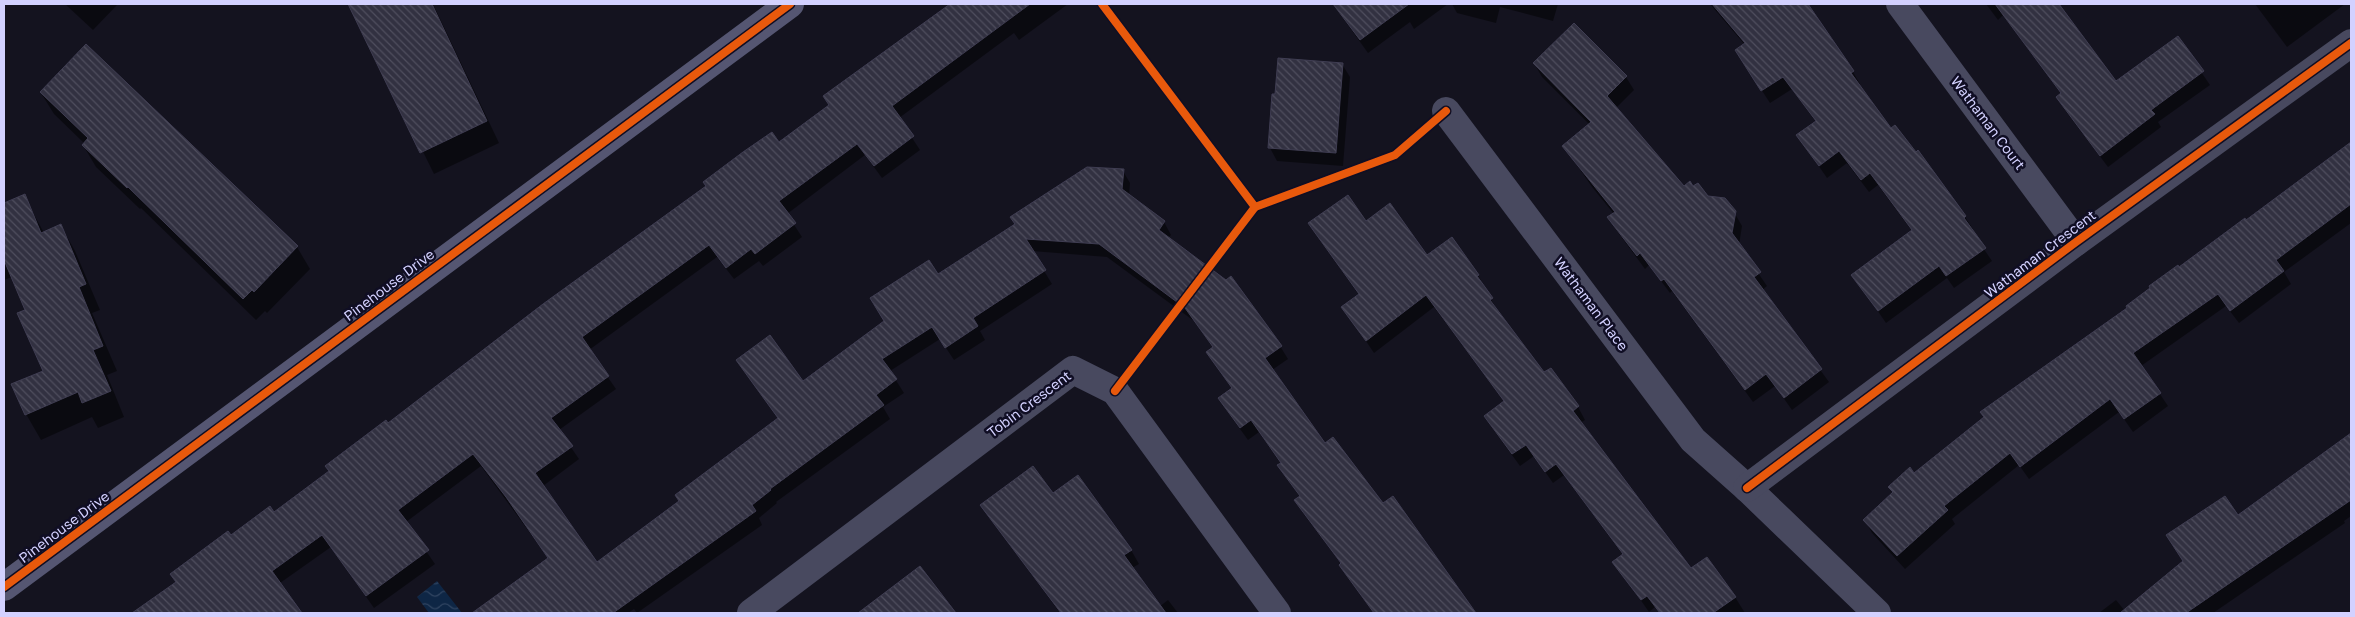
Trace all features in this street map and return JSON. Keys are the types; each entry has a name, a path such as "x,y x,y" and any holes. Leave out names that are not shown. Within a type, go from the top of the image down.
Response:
{"street":[{"name":"Pinehouse Drive","path":"4,587 790,4"},
{"name":"Wathaman Court","path":"1900,4 2076,242"},
{"name":"Wathaman Crescent","path":"1747,488 2076,242 2351,43"},
{"name":"Wathaman Place","path":"1446,111 1693,440 1747,488"},
{"name":"Tobin Crescent","path":"751,613 1073,370 1115,391 1277,613"},
{"path":"1747,488 1877,613"}],"water":[{"path":"437,581 462,613 429,613 417,597"}],"building":[{"path":"348,4 432,4 487,121 420,153"},
{"path":"950,4 1030,4 892,106 914,136 874,166 857,144 779,201 796,223 755,254 751,249 726,268 709,245 582,337 609,376 551,418 573,446 535,473 597,562 679,501 675,495 778,418 736,360 770,335 803,381 884,321 870,298 929,260 938,274 1015,224 1010,217 1087,167 1124,169 1122,189 1165,221 1159,230 1226,280 1231,276 1282,346 1265,358 1325,443 1333,437 1383,503 1393,496 1476,613 1374,613 1339,565 1341,563 1294,500 1300,496 1277,465 1281,463 1251,420 1240,428 1218,398 1232,388 1206,352 1213,347 1185,308 1099,244 1026,239 1046,270 973,318 978,326 945,348 932,327 882,359 897,379 876,395 884,405 770,489 752,505 756,511 613,613 472,613 548,558 506,497 473,454 398,510 429,550 366,596 322,535 272,571 302,613 132,613 176,582 170,574 228,531 231,535 270,506 274,512 329,471 325,466 386,420 388,423 543,304 706,186 703,182 743,152 772,132 779,142 829,105 823,96"},
{"path":"1333,4 1409,4 1360,40"},
{"path":"1712,4 1808,4 1854,71 1851,73 1891,128 1895,125 1916,152 1918,150 1966,216 1964,218 1986,248 1946,276 1939,266 1878,311 1851,275 1912,230 1870,173 1861,180 1839,151 1819,166 1796,135 1816,121 1783,77 1761,91 1735,50 1745,43"},
{"path":"1995,4 2059,4 2116,81 2178,36 2204,71 2151,110 2155,114 2100,156 2056,97 2061,93"},
{"path":"1574,23 1627,76 1607,96 1684,186 1690,181 1693,186 1698,183 1708,196 1725,198 1736,211 1732,233 1761,272 1754,277 1822,369 1784,398 1766,374 1745,390 1664,279 1661,281 1640,253 1637,256 1607,217 1615,212 1562,146 1591,122 1533,63"},
{"path":"86,44 298,246 254,292 252,290 243,299 82,145 88,138 40,92"},
{"path":"1278,58 1343,63 1336,153 1268,148 1272,94 1275,94"},
{"path":"2351,142 2351,204 2276,260 2284,271 2230,311 2218,294 2133,353 2161,393 2124,419 2110,399 2020,467 2010,453 1944,506 1948,510 1897,556 1863,520 1893,492 1888,487 1910,467 1914,473 1984,417 1980,412 2127,308 2126,306 2150,288 2149,286 2178,265 2179,267 2245,218 2246,220"},
{"path":"25,194 41,233 61,224 86,284 79,287 103,346 93,350 111,391 82,403 78,392 25,415 11,384 43,371 17,313 25,310 4,260 4,203"},
{"path":"1348,195 1366,221 1390,203 1427,255 1452,237 1493,298 1490,300 1544,372 1551,368 1579,406 1573,411 1691,568 1707,557 1736,597 1713,613 1660,613 1647,596 1641,600 1612,562 1623,554 1556,464 1545,472 1526,445 1512,454 1484,416 1504,401 1426,295 1366,341 1341,307 1359,294 1308,223"},
{"path":"2351,433 2351,500 2186,613 2120,613 2183,561 2166,535 2225,496 2238,515"},
{"path":"1033,466 1053,493 1078,475 1132,550 1124,555 1166,613 1061,613 980,505"},
{"path":"920,566 956,613 858,613"}],"cycle path":[{"path":"4,587 790,4"},
{"path":"1102,4 1255,207 1115,391"},
{"path":"1747,488 2076,242 2351,43"},
{"path":"1255,207 1395,155 1446,111"}]}
